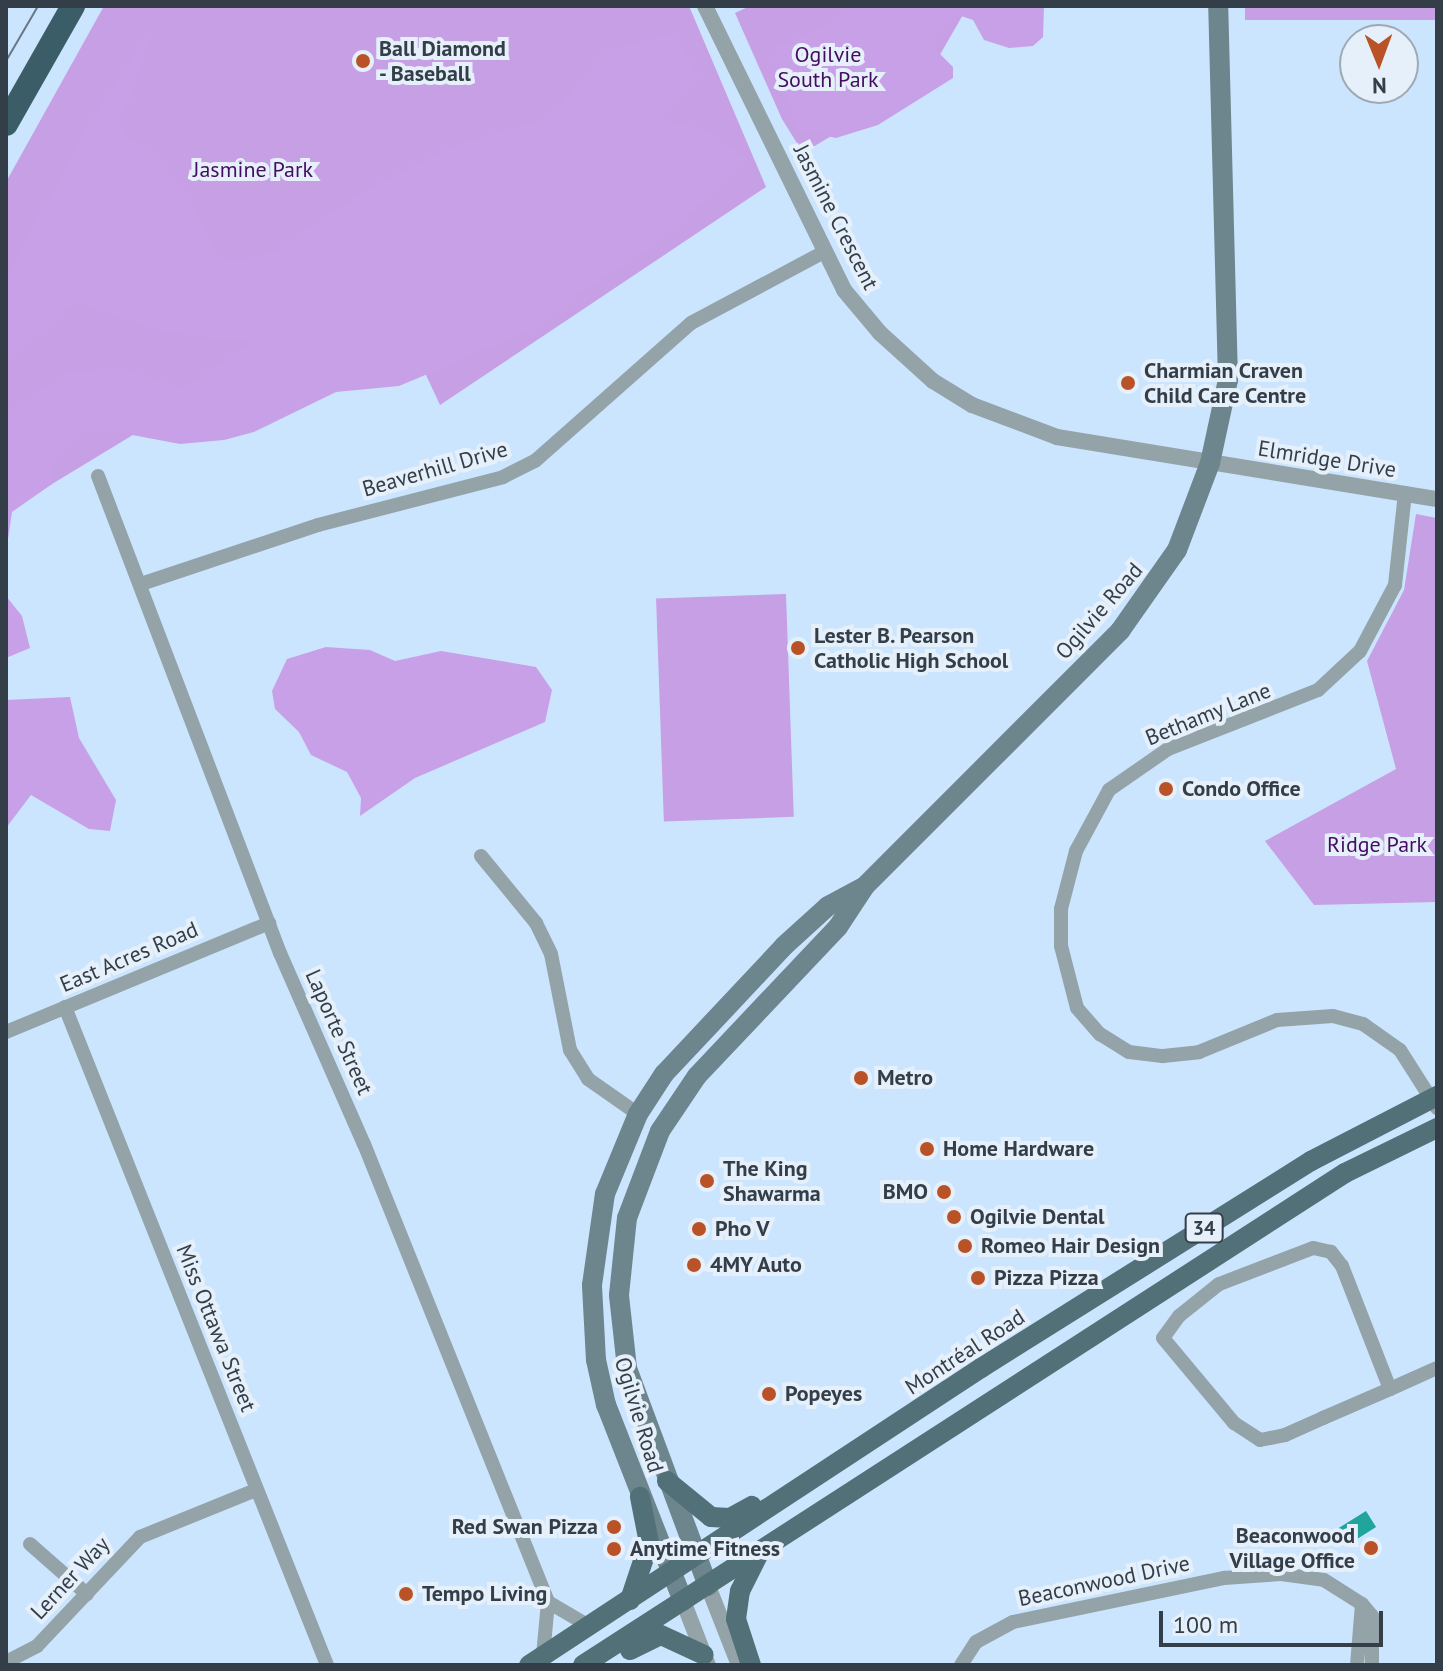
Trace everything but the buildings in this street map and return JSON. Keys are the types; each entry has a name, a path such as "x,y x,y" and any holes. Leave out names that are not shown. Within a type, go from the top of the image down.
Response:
{"highway":[{"path":"6,124 73,6"}],"main road":[{"name":"Ogilvie Road","path":"708,1586 630,1376 621,1326 620,1256 642,1172 660,1131 697,1076 838,927 865,886 1134,615 1177,550 1210,463 1225,403 1228,355 1217,112 1218,6"},
{"name":"Ogilvie Road","path":"683,1601 640,1497 600,1383 592,1285 605,1194 638,1114 664,1074 712,1019 828,906 865,886"},
{"name":"Montréal Road","path":"536,1660 842,1464 981,1368 1311,1161 1435,1101"},
{"name":"34","path":"583,1665 759,1553 995,1395 1345,1173 1437,1128"},
{"path":"981,1368 995,1395"},
{"path":"667,1481 697,1511 720,1519 842,1464"},
{"path":"630,1600 649,1543 640,1497"},
{"path":"751,1665 736,1619 740,1591 759,1553"},
{"path":"606,1665 661,1635 706,1660"}],"street":[{"name":"Jasmine Crescent","path":"705,6 844,290 880,333 933,381 972,405 1057,437 1210,463"},
{"name":"Beaverhill Drive","path":"141,584 318,525 503,477 535,461 691,323 824,252"},
{"name":"Elmridge Drive","path":"1210,463 1437,499"},
{"name":"Laporte Street","path":"98,476 269,923 364,1144 548,1602 536,1660"},
{"name":"Bethamy Lane","path":"1405,493 1395,585 1360,651 1318,690 1168,749 1109,790 1076,851 1061,909 1061,946 1077,1008 1100,1034 1129,1052 1163,1056 1199,1052 1277,1020 1333,1016 1363,1024 1400,1050 1435,1101"},
{"path":"481,856 536,923 551,954 570,1050 588,1079 638,1114"},
{"name":"East Acres Road","path":"6,1032 269,923"},
{"name":"Miss Ottawa Street","path":"65,1007 327,1665"},
{"path":"1390,1389 1342,1266 1331,1252 1313,1248 1219,1284 1179,1316 1163,1338 1234,1423 1260,1440 1285,1435 1390,1389 1437,1368"},
{"name":"Lerner Way","path":"6,1662 37,1646 140,1537 256,1490"},
{"path":"30,1544 87,1594"},
{"name":"Beaconwood Drive","path":"961,1665 976,1642 1013,1622 1224,1578 1281,1574 1324,1580 1362,1604"},
{"name":"Ogilvie Road","path":"708,1586 739,1665"},
{"name":"Ogilvie Road","path":"683,1601 706,1660"},
{"path":"548,1602 589,1626"},
{"path":"1357,1665 1362,1604"},
{"path":"1362,1604 1372,1616 1372,1665"}],"green space":[{"name":"Jasmine Park","path":"104,6 689,6 766,187 440,405 383,283 6,512 6,182"},
{"name":"Ogilvie South Park","path":"750,6 968,6 926,79 803,153 782,119 735,13"},
{"name":"Ogilvie South Park","path":"849,6 1044,6 1043,37 1033,46 1009,48 984,40 973,20 955,14 928,42 953,67 953,78 878,125 836,138 799,130 773,62 776,47 827,24"},
{"path":"1245,6 1437,6 1437,20 1245,20"},
{"path":"152,29 130,101 117,120 126,136 145,146 179,182 216,253 236,261 276,250 371,187 459,143 549,118 607,50 676,33 700,80 662,119 702,129 749,160 653,247 577,295 540,327 399,386 336,392 254,432 224,440 180,444 111,431 80,434 50,468 52,484 12,512 6,553 6,423 15,409 68,372 122,368 182,388 256,340 227,341 156,329 74,302 6,365 6,276 99,107"},
{"name":"Ridge Park","path":"1416,514 1437,518 1437,902 1314,905 1265,841 1396,769 1367,661 1404,590"},
{"path":"786,594 794,817 664,821 656,599"},
{"path":"6,596 22,616 30,648 6,658"},
{"path":"326,647 370,650 395,661 441,651 536,667 552,690 545,722 415,778 360,816 361,798 347,772 311,755 299,732 275,709 272,691 287,659"},
{"path":"70,697 79,738 116,800 110,831 89,829 31,795 6,828 6,700"}],"shaded area":[{"path":"1366,1511 1376,1527 1347,1545 1337,1529"}],"tram line":[{"path":"6,61 38,6"}],"place":[{"name":"Ball Diamond - Baseball","path":"363,61"},
{"name":"Charmian Craven Child Care Centre","path":"1128,383"},
{"name":"Lester B. Pearson Catholic High School","path":"798,648"},
{"name":"Condo Office","path":"1166,789"},
{"name":"Metro","path":"861,1078"},
{"name":"Home Hardware","path":"927,1149"},
{"name":"The King Shawarma","path":"707,1181"},
{"name":"BMO","path":"944,1192"},
{"name":"Ogilvie Dental","path":"954,1217"},
{"name":"Pho V","path":"699,1229"},
{"name":"Romeo Hair Design","path":"965,1246"},
{"name":"4MY Auto","path":"694,1265"},
{"name":"Pizza Pizza","path":"978,1278"},
{"name":"Popeyes","path":"769,1394"},
{"name":"Red Swan Pizza","path":"614,1527"},
{"name":"Beaconwood Village Office","path":"1371,1548"},
{"name":"Anytime Fitness","path":"614,1549"},
{"name":"Tempo Living","path":"406,1594"}]}
